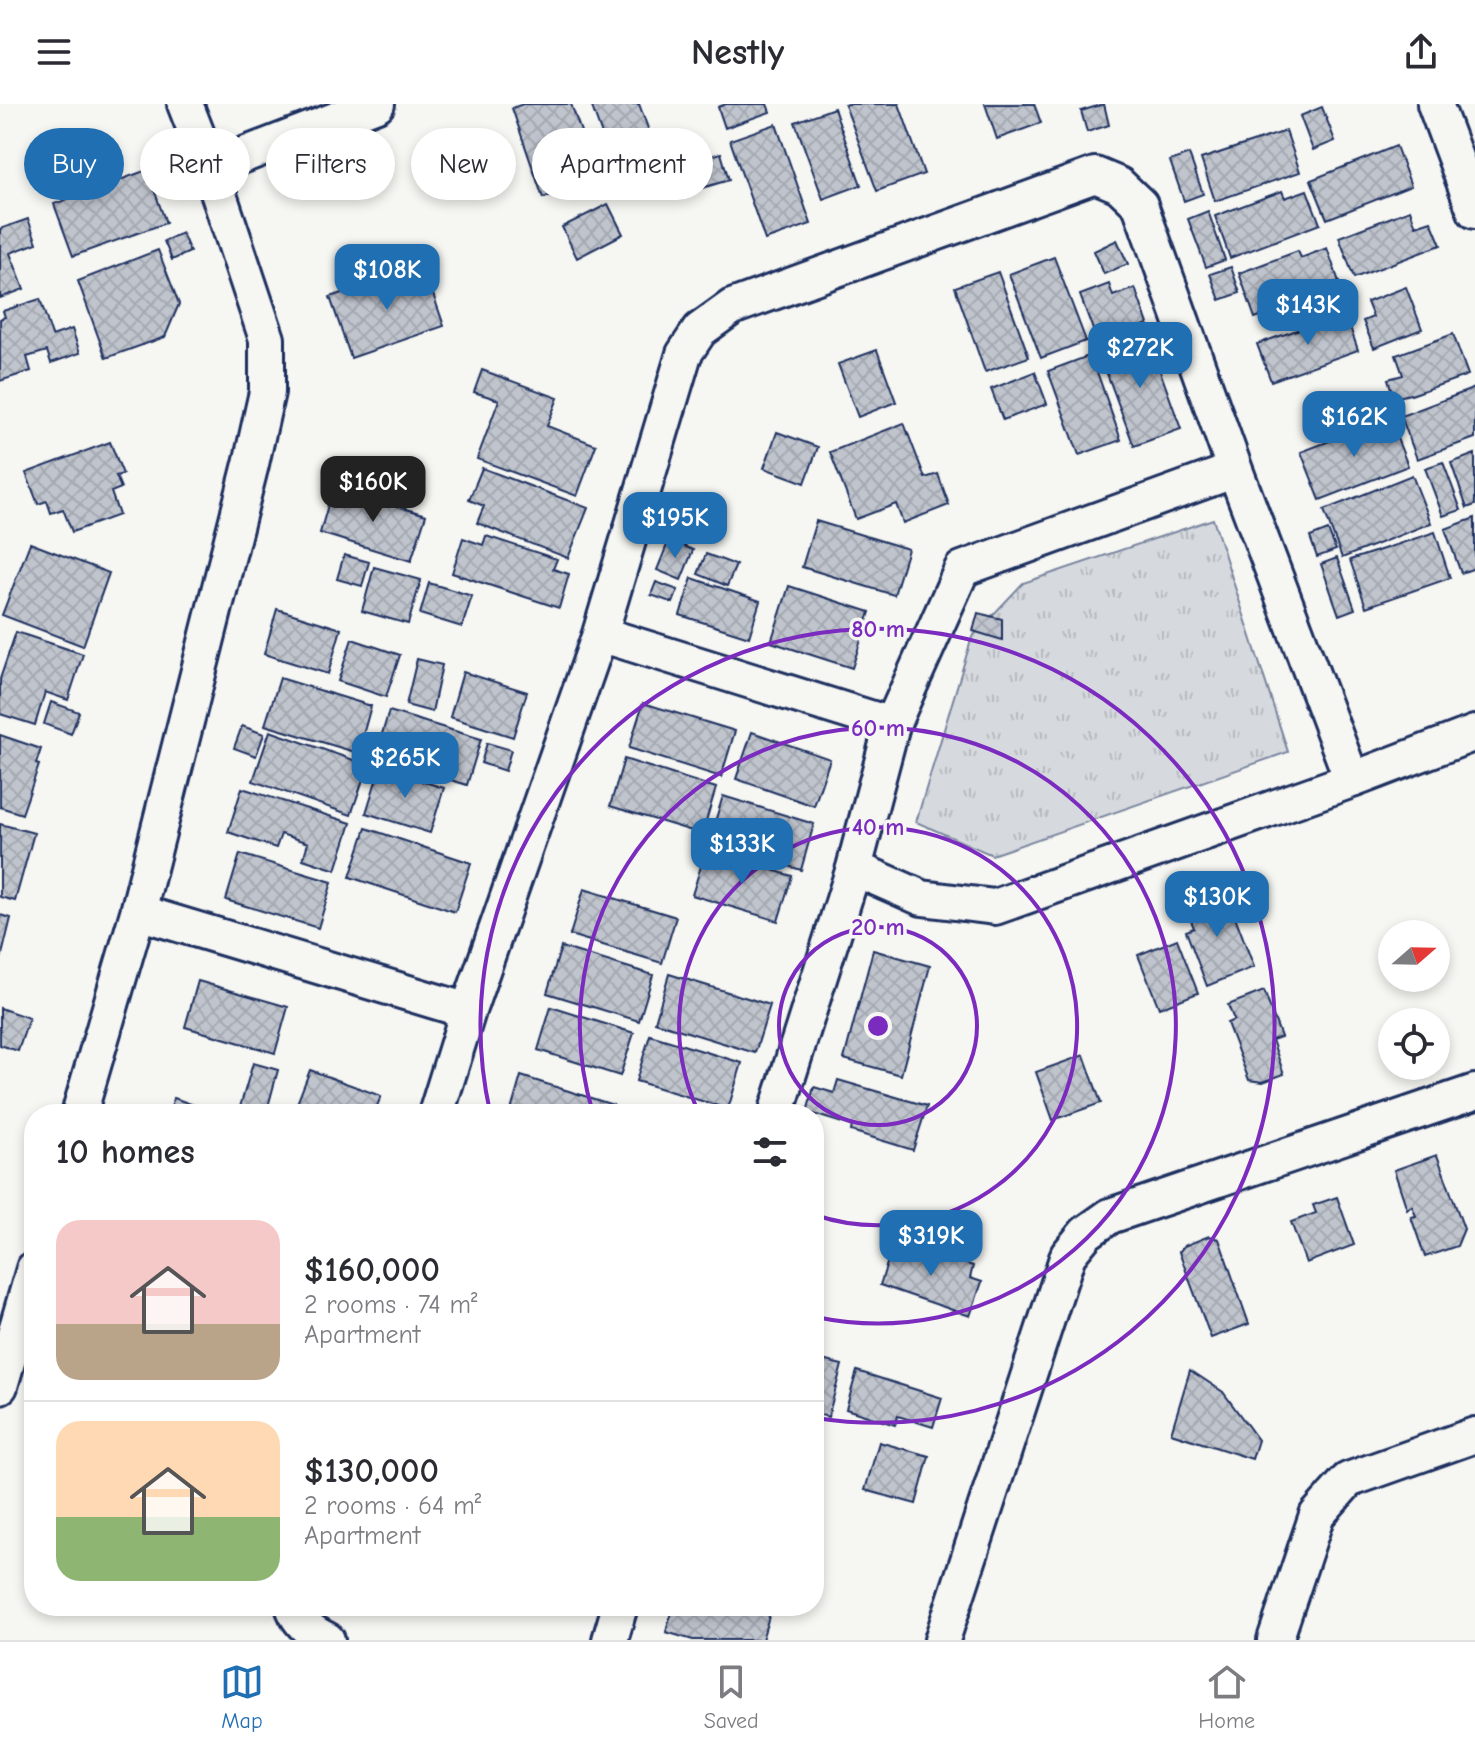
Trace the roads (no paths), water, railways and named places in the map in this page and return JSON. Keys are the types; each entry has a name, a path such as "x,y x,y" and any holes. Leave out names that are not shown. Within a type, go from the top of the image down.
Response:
{"street":[{"path":"185,104 194,128"},
{"path":"250,153 377,104"},
{"path":"1435,104 1475,211"},
{"path":"439,1104 468,1011 600,634 684,354 700,330 732,307 1095,175 1119,185 1140,205 1235,470 1352,780"},
{"path":"82,1104 138,912 267,392 267,339 221,200"},
{"path":"779,1104 854,868 892,725 962,569 1235,470"},
{"path":"600,634 892,725"},
{"path":"854,868 922,898 995,907 1475,733"},
{"path":"138,912 468,1011"},
{"path":"942,1640 1068,1255 1086,1233 1110,1216 1475,1092"},
{"path":"0,1386 24,1303"},
{"path":"1275,1640 1317,1515 1348,1480 1475,1435"},
{"path":"298,1616 312,1634 327,1640"},
{"path":"610,1640 617,1616"}]}
